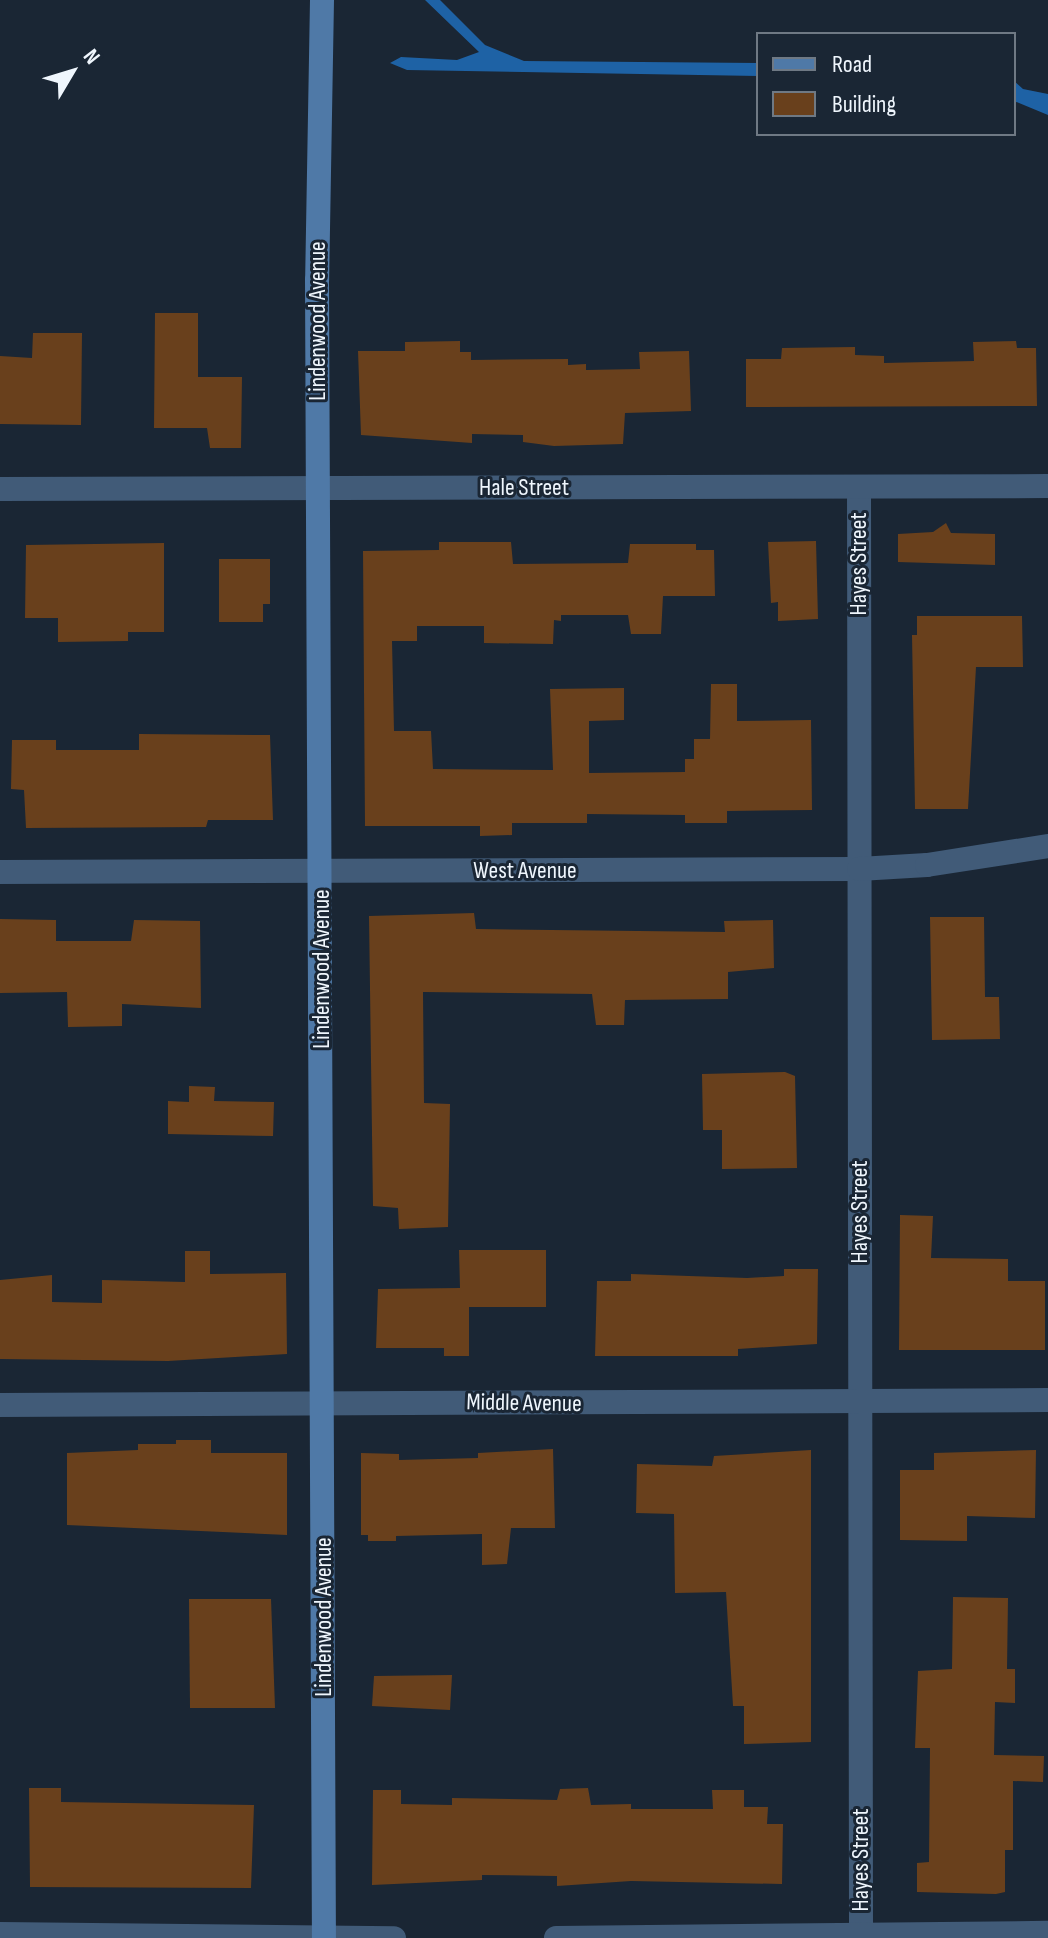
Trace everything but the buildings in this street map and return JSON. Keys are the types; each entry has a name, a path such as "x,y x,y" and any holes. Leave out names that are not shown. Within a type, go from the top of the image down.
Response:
{"street":[{"name":"Lindenwood Avenue","path":"322,0 319,489 324,1937"},
{"name":"Hale Street","path":"0,489 1048,486"},
{"name":"Hayes Street","path":"859,487 861,1936"},
{"name":"West Avenue","path":"0,872 859,869 927,865 1048,846"},
{"name":"Middle Avenue","path":"0,1405 324,1401 860,1403 1048,1400"},
{"path":"556,1938 1048,1933"},
{"path":"0,1934 394,1938"}],"water":[{"path":"425,0 440,0 485,45 524,61 756,63 756,76 407,70 390,63 401,57 457,60 479,52"},
{"path":"1016,83 1023,89 1048,94 1048,115 1016,102"}]}
